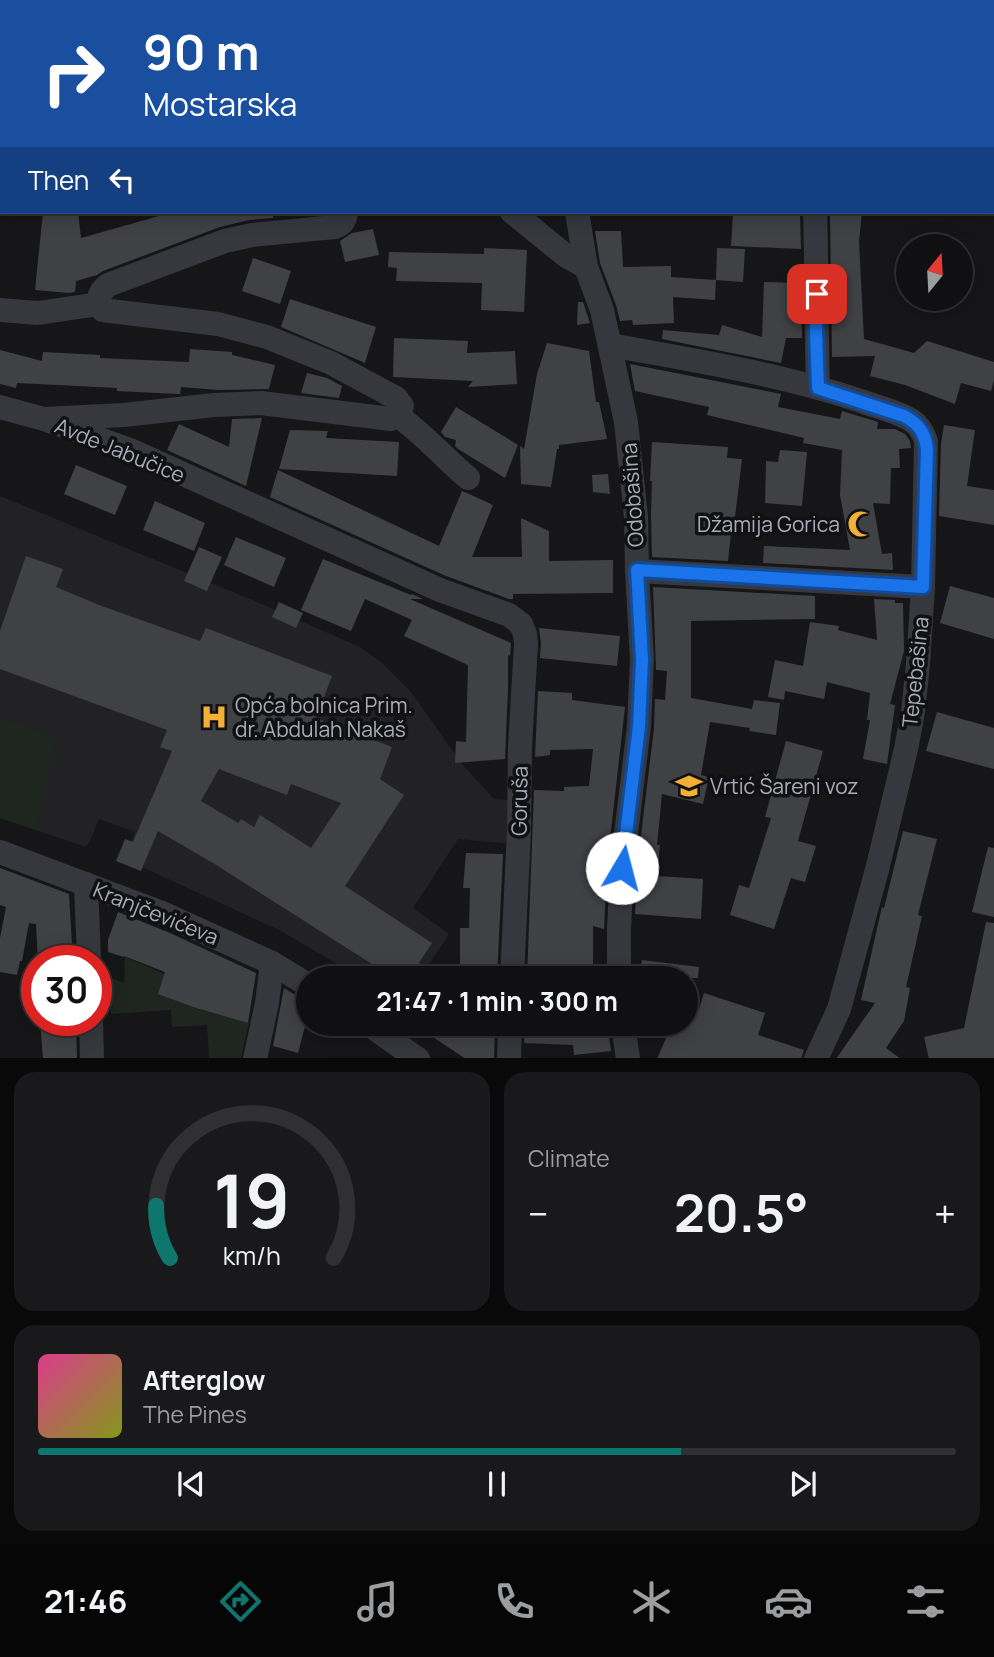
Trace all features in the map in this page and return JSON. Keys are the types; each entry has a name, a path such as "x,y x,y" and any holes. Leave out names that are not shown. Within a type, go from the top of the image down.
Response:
{"street":[{"path":"346,214 341,225 335,227 252,235 189,254 156,269 108,285 98,296 99,304 103,310 110,312 218,324 267,337 331,363 396,398 402,406 398,416 414,427 468,478"},
{"path":"514,214 565,255 586,267"},
{"name":"Odobašina","path":"577,214 586,267 602,310 626,422 636,517 642,660 639,726 622,868 619,966"},
{"path":"816,214 818,388"},
{"path":"0,310 38,313 99,304"},
{"name":"Tepebašina","path":"610,345 818,388 904,416 923,432 927,449 923,587 915,700 878,866 839,1009 816,1058"},
{"name":"Avde Jabučice","path":"44,419 261,403 391,419 398,416"},
{"path":"0,407 44,419"},
{"name":"Avde Jabučice","path":"44,419 131,450 440,590 509,615 521,624"},
{"path":"637,570 923,587"},
{"name":"Goruša","path":"513,966 526,643 521,624"},
{"name":"Kranjčevićeva","path":"0,852 162,913 272,963 296,978"},
{"path":"86,884 88,945"},
{"path":"255,1058 272,963"},
{"path":"91,1036 92,1058"},
{"path":"385,1036 417,1058"},
{"path":"509,1058 510,1036"},
{"path":"625,1036 628,1058"}],"shaded area":[{"name":"Opća bolnica Prim. dr. Abdulah Nakaš","path":"0,496 360,647 382,663 411,692 462,764 494,799 514,801 512,844 458,839 413,908 449,934 428,966 340,966 279,930 127,860 126,854 135,832 99,819 89,843 83,846 0,818"},
{"path":"0,718 57,738 36,830 0,818"},
{"path":"125,957 178,980 196,999 194,1008 249,1023 241,1058 209,1058 207,1025 172,1027 171,1010 112,1014 112,978 124,983"}],"building":[{"path":"43,214 78,214 81,238 166,214 273,214 273,218 220,227 76,281 75,292 35,290"},
{"path":"733,214 800,214 801,249 731,246"},
{"path":"830,214 862,214 859,242 864,339 914,353 927,341 994,362 994,380 991,391 961,383 955,404 905,385 870,376 875,356 832,357"},
{"path":"373,229 379,255 345,262 340,241 352,233"},
{"path":"595,231 621,231 623,267 671,266 671,277 716,280 715,300 673,297 674,323 633,325 632,320 620,321 600,263"},
{"path":"484,248 527,250 524,312 481,310 482,283 396,281 397,268 388,267 389,252 484,254"},
{"path":"717,248 745,249 743,282 716,280"},
{"path":"253,258 291,271 280,304 242,291"},
{"path":"764,282 801,283 802,338 786,338 781,363 662,339 663,330 719,335 722,325 762,337"},
{"path":"290,299 376,327 365,363 281,327"},
{"path":"578,302 583,302 590,323 577,325"},
{"path":"394,338 468,341 467,353 515,351 517,384 468,387 473,381 393,377"},
{"path":"547,343 589,351 596,402 599,402 607,439 559,445 551,487 521,484 520,446 524,449 537,374"},
{"path":"190,349 232,352 232,355 275,365 269,389 219,390 181,387 178,394 17,383 16,388 0,384 0,350 42,361 43,352 189,362"},
{"path":"630,364 781,394 778,407 840,419 842,411 878,422 877,429 895,429 905,434 911,448 899,449 900,468 891,468 890,504 873,503 882,554 892,553 893,570 763,563 764,546 850,550 840,495 842,450 803,443 804,438 707,415 709,407 635,391"},
{"path":"307,373 327,378 342,386 339,398 301,393"},
{"path":"456,407 518,445 505,478 458,449 455,446 456,440 445,437 441,432"},
{"path":"262,418 246,486 167,450 179,424 229,447 232,419"},
{"path":"944,425 975,430 967,486 994,490 994,525 939,516"},
{"path":"290,430 328,431 326,438 399,442 397,476 279,469"},
{"path":"652,442 728,447 727,458 742,459 728,561 652,557"},
{"path":"780,450 807,452 802,506 765,503 766,461 778,462"},
{"path":"76,465 127,486 115,515 64,494"},
{"path":"278,470 439,546 462,491 493,505 472,557 522,557 521,518 549,531 549,561 613,560 613,593 513,594 513,599 509,599 446,576 270,497"},
{"path":"608,474 610,494 593,492 592,475"},
{"path":"155,501 205,523 194,551 143,530"},
{"path":"236,537 286,558 274,587 224,565"},
{"path":"199,547 222,557 207,591 184,581"},
{"path":"26,556 63,569 56,587 99,605 200,641 206,628 332,676 316,718 392,747 380,779 404,795 345,886 432,943 419,963 424,966 375,966 158,831 141,871 116,861 125,839 133,842 172,751 160,747 167,730 0,669 0,631","holes":["219,769 287,795 291,784 341,803 311,848 260,815 254,827 241,819 238,823 201,801"]},
{"path":"323,559 412,594 423,599 410,599 511,643 510,656 508,655 505,759 455,763 456,741 466,742 468,665 404,636 412,620 365,599 351,631 301,610"},
{"path":"950,586 994,598 994,639 940,623"},
{"path":"653,587 815,596 815,619 691,621 691,698 752,709 754,700 780,703 776,735 710,722 701,775 709,777 703,804 662,794 657,876 703,879 701,919 635,914 637,869 655,699 665,700 667,671 656,670"},
{"path":"874,599 903,603 904,651 890,704 895,705 887,764 863,759 870,720 867,720 870,693 827,682 824,699 785,691 784,700 768,697 775,660 803,666 810,622 839,626 838,630 877,640"},
{"path":"279,602 303,613 296,628 272,617"},
{"path":"539,628 620,636 617,666 540,658"},
{"path":"538,691 572,693 572,700 625,707 607,866 604,929 593,926 593,966 527,966 534,790 564,791 564,787 589,786 593,749 550,750 550,755 535,757"},
{"path":"937,712 994,728 994,769 926,751"},
{"path":"786,741 823,751 798,841 816,846 805,882 791,878 774,929 730,915 739,885 749,888 771,818 765,817"},
{"path":"903,831 937,839 918,915 922,916 906,987 910,988 904,1021 886,1048 900,1058 837,1058 875,1003 861,1000 882,907 884,908"},
{"path":"988,847 994,848 994,917 972,912"},
{"path":"466,853 503,854 498,966 460,966 460,928 469,928 470,888 463,888"},
{"path":"0,868 69,894 72,945 37,945 36,924 29,923 25,945 21,945 21,961 17,975 0,972 0,938 6,907 0,905"},
{"path":"118,912 256,973 248,1023 158,994 165,972 112,953 112,945 108,945"},
{"path":"986,922 994,923 994,1058 929,1058 924,1037 964,1028"},
{"path":"642,960 691,966 641,966"},
{"path":"284,988 296,996 296,1036 302,1036 298,1053 273,1046"},
{"path":"704,993 765,1013 758,1035 804,1050 801,1058 657,1058 667,1036 698,1036 698,1009"},
{"path":"41,1036 76,1036 77,1058 43,1058"},
{"path":"431,1036 495,1036 494,1058 464,1058"},
{"path":"524,1036 609,1036 611,1051 574,1055 573,1045 524,1043"}],"place":[{"name":"Džamija Gorica","path":"861,524"},
{"name":"Opća bolnica Prim. dr. Abdulah Nakaš","path":"214,717"},
{"name":"Vrtić Šareni voz","path":"689,786"}],"route":[{"path":"622,868 639,726 642,660 637,570 923,587 927,449 923,432 918,425 904,416 818,388 817,294"}]}
